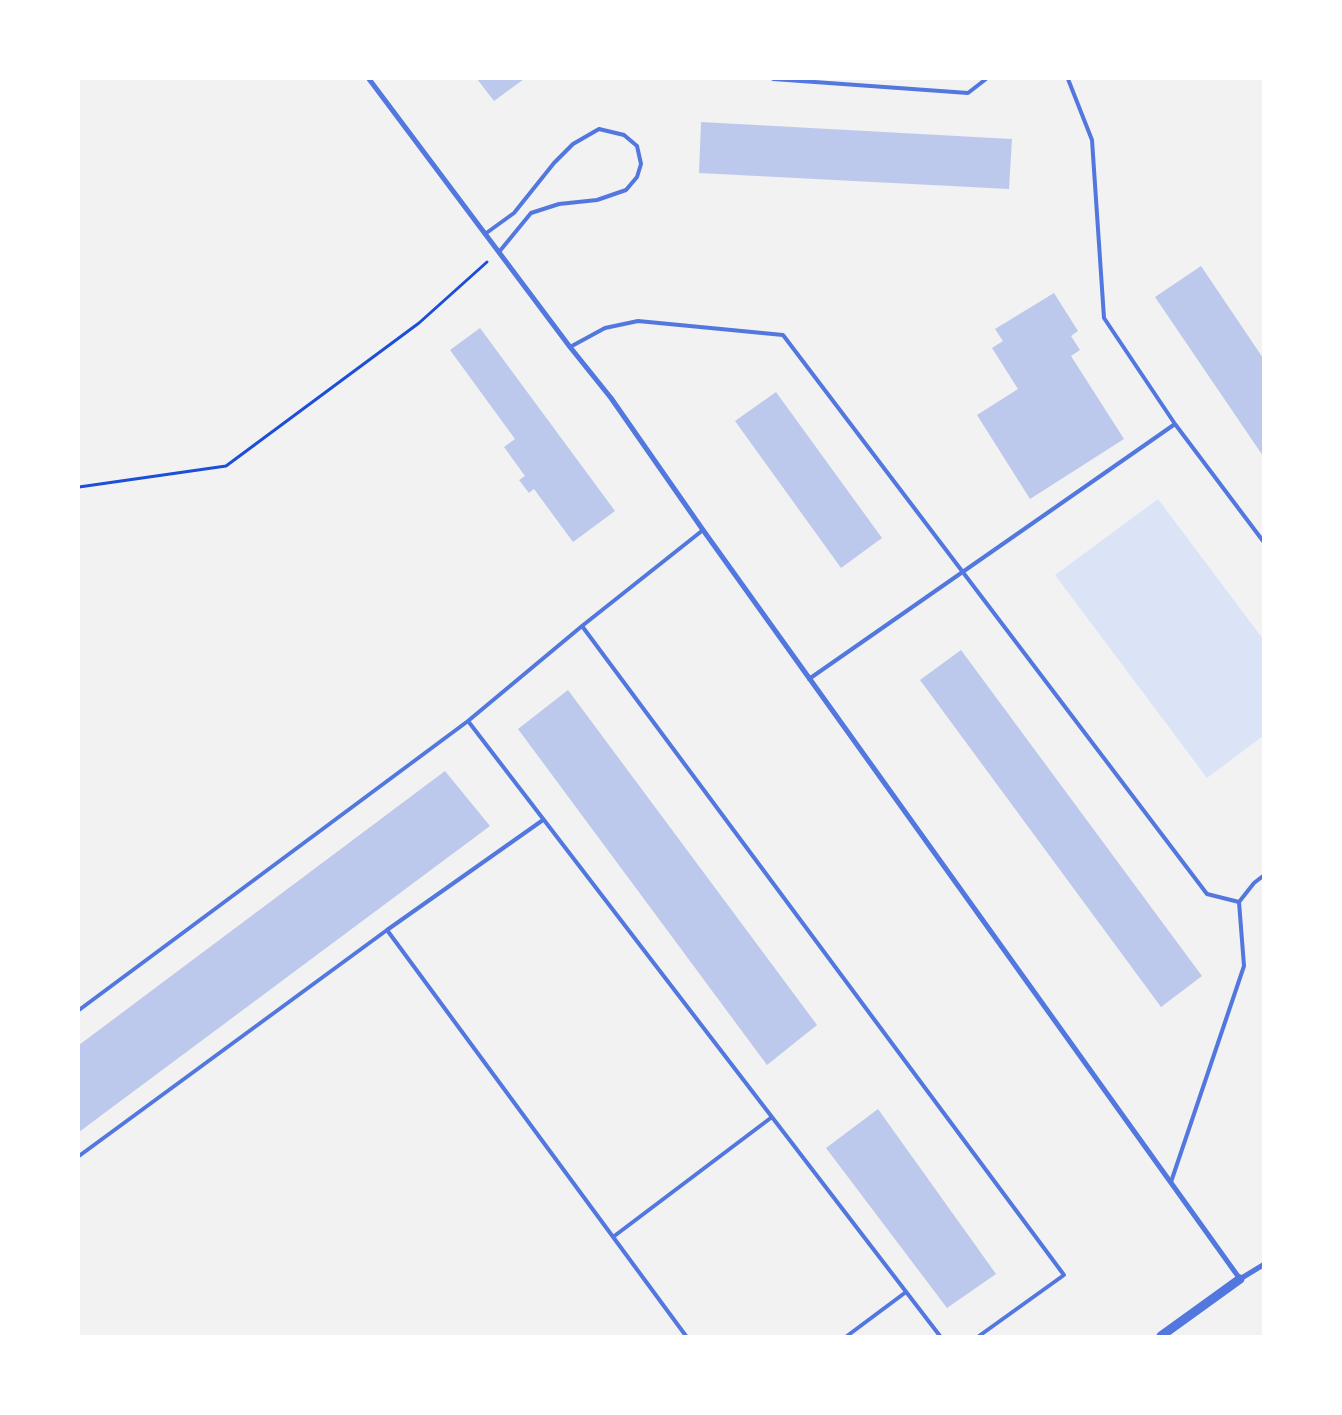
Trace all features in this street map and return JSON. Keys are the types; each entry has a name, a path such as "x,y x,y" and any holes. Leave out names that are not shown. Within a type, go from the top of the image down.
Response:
{"street":[{"path":"369,79 570,347 611,398 809,679 1240,1279"},
{"path":"1161,1336 1240,1279 1263,1265"}],"lane":[{"path":"773,79 968,93 986,79"},
{"path":"1068,79 1092,140 1104,318 1175,424 1263,541"},
{"path":"485,234 514,213 554,163 572,144 599,129 624,135 637,146 641,164 637,177 626,190 597,200 559,204 531,213 499,252"},
{"path":"570,347 605,328 638,321 783,335 1207,894 1239,902"},
{"path":"809,679 1175,424"},
{"path":"79,1010 468,721 582,626 703,530"},
{"path":"582,626 1064,1275 980,1336"},
{"path":"468,721 940,1336"},
{"path":"79,1156 387,930 543,820"},
{"path":"1171,1182 1244,966 1239,902 1254,883 1263,876"},
{"path":"387,930 686,1336"},
{"path":"613,1237 772,1118"},
{"path":"847,1336 906,1292"}],"path":[{"path":"79,487 226,466 419,322 499,252"}],"shaded area":[{"path":"1158,499 1263,639 1263,736 1207,778 1055,575"}],"building":[{"path":"477,79 524,79 494,101"},
{"path":"701,122 1012,139 1009,189 699,173"},
{"path":"1201,266 1263,358 1263,456 1155,297"},
{"path":"1054,293 1078,331 1071,336 1080,350 1071,356 1124,439 1030,499 977,415 1018,389 992,348 1003,341 995,329"},
{"path":"480,328 615,511 573,542 534,489 529,493 519,480 525,476 504,447 515,439 450,350"},
{"path":"776,392 882,538 841,568 735,421"},
{"path":"961,650 1202,976 1161,1007 920,680"},
{"path":"568,690 817,1025 767,1065 518,729"},
{"path":"445,771 490,826 79,1132 79,1045"},
{"path":"878,1109 996,1274 947,1308 826,1148"}]}
